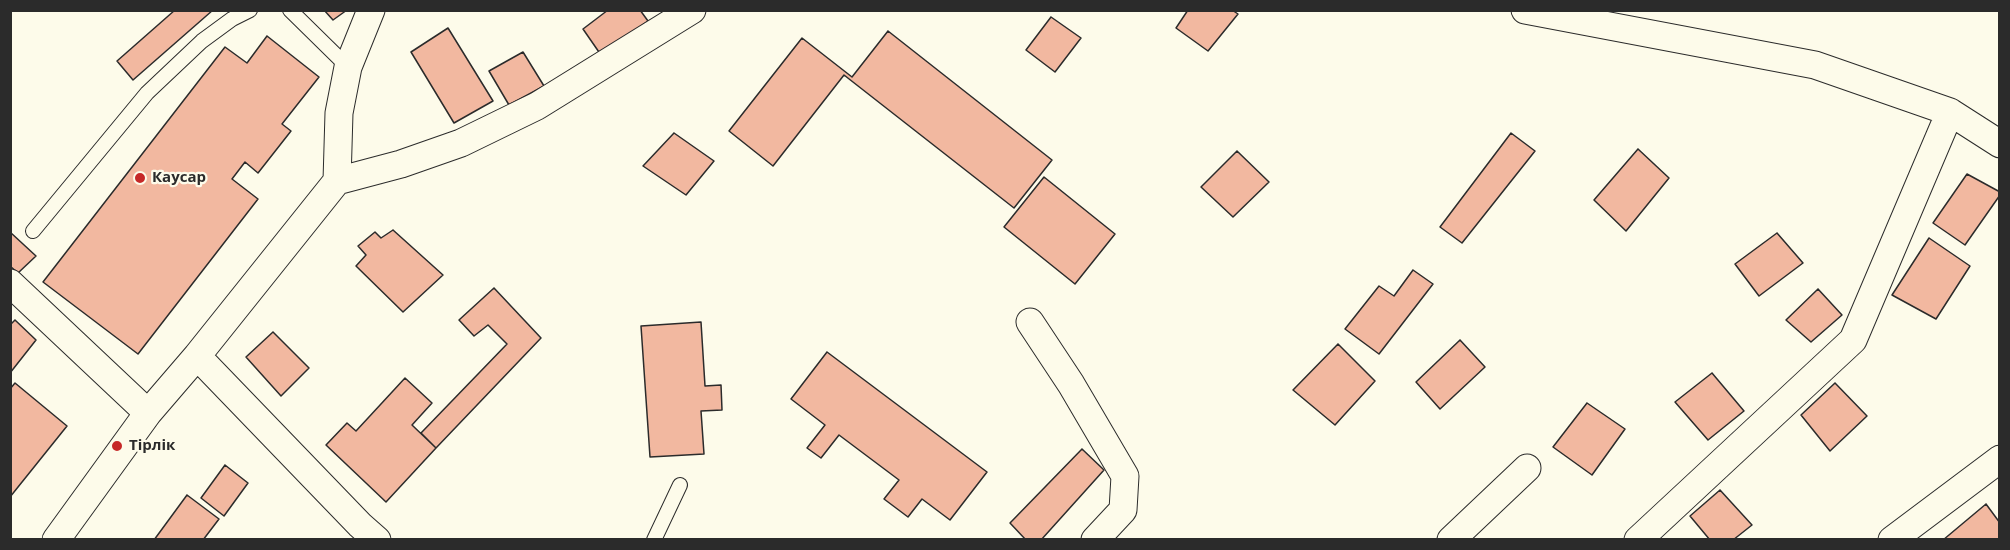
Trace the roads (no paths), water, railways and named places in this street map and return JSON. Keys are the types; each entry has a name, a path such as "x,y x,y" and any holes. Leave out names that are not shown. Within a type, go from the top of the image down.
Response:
{"street":[{"path":"337,181 339,113 348,68 371,10"},
{"path":"56,540 148,413 197,356 337,181 401,164 461,143 537,106 692,10"},
{"path":"1525,10 1815,65 1950,112 2000,144"},
{"path":"1638,540 1853,340 1950,112"},
{"path":"10,283 148,413"},
{"path":"1030,322 1071,384 1125,476 1123,510 1095,540"},
{"path":"197,356 377,540"},
{"path":"1892,540 2000,459"},
{"path":"1451,540 1527,468"}],"lane":[{"path":"33,231 147,93 202,41 232,19 250,10"},
{"path":"290,10 348,68"},
{"path":"654,540 680,485"}],"place":[{"name":"Каусар","path":"140,178"},
{"name":"Тірлік","path":"117,446"}]}
